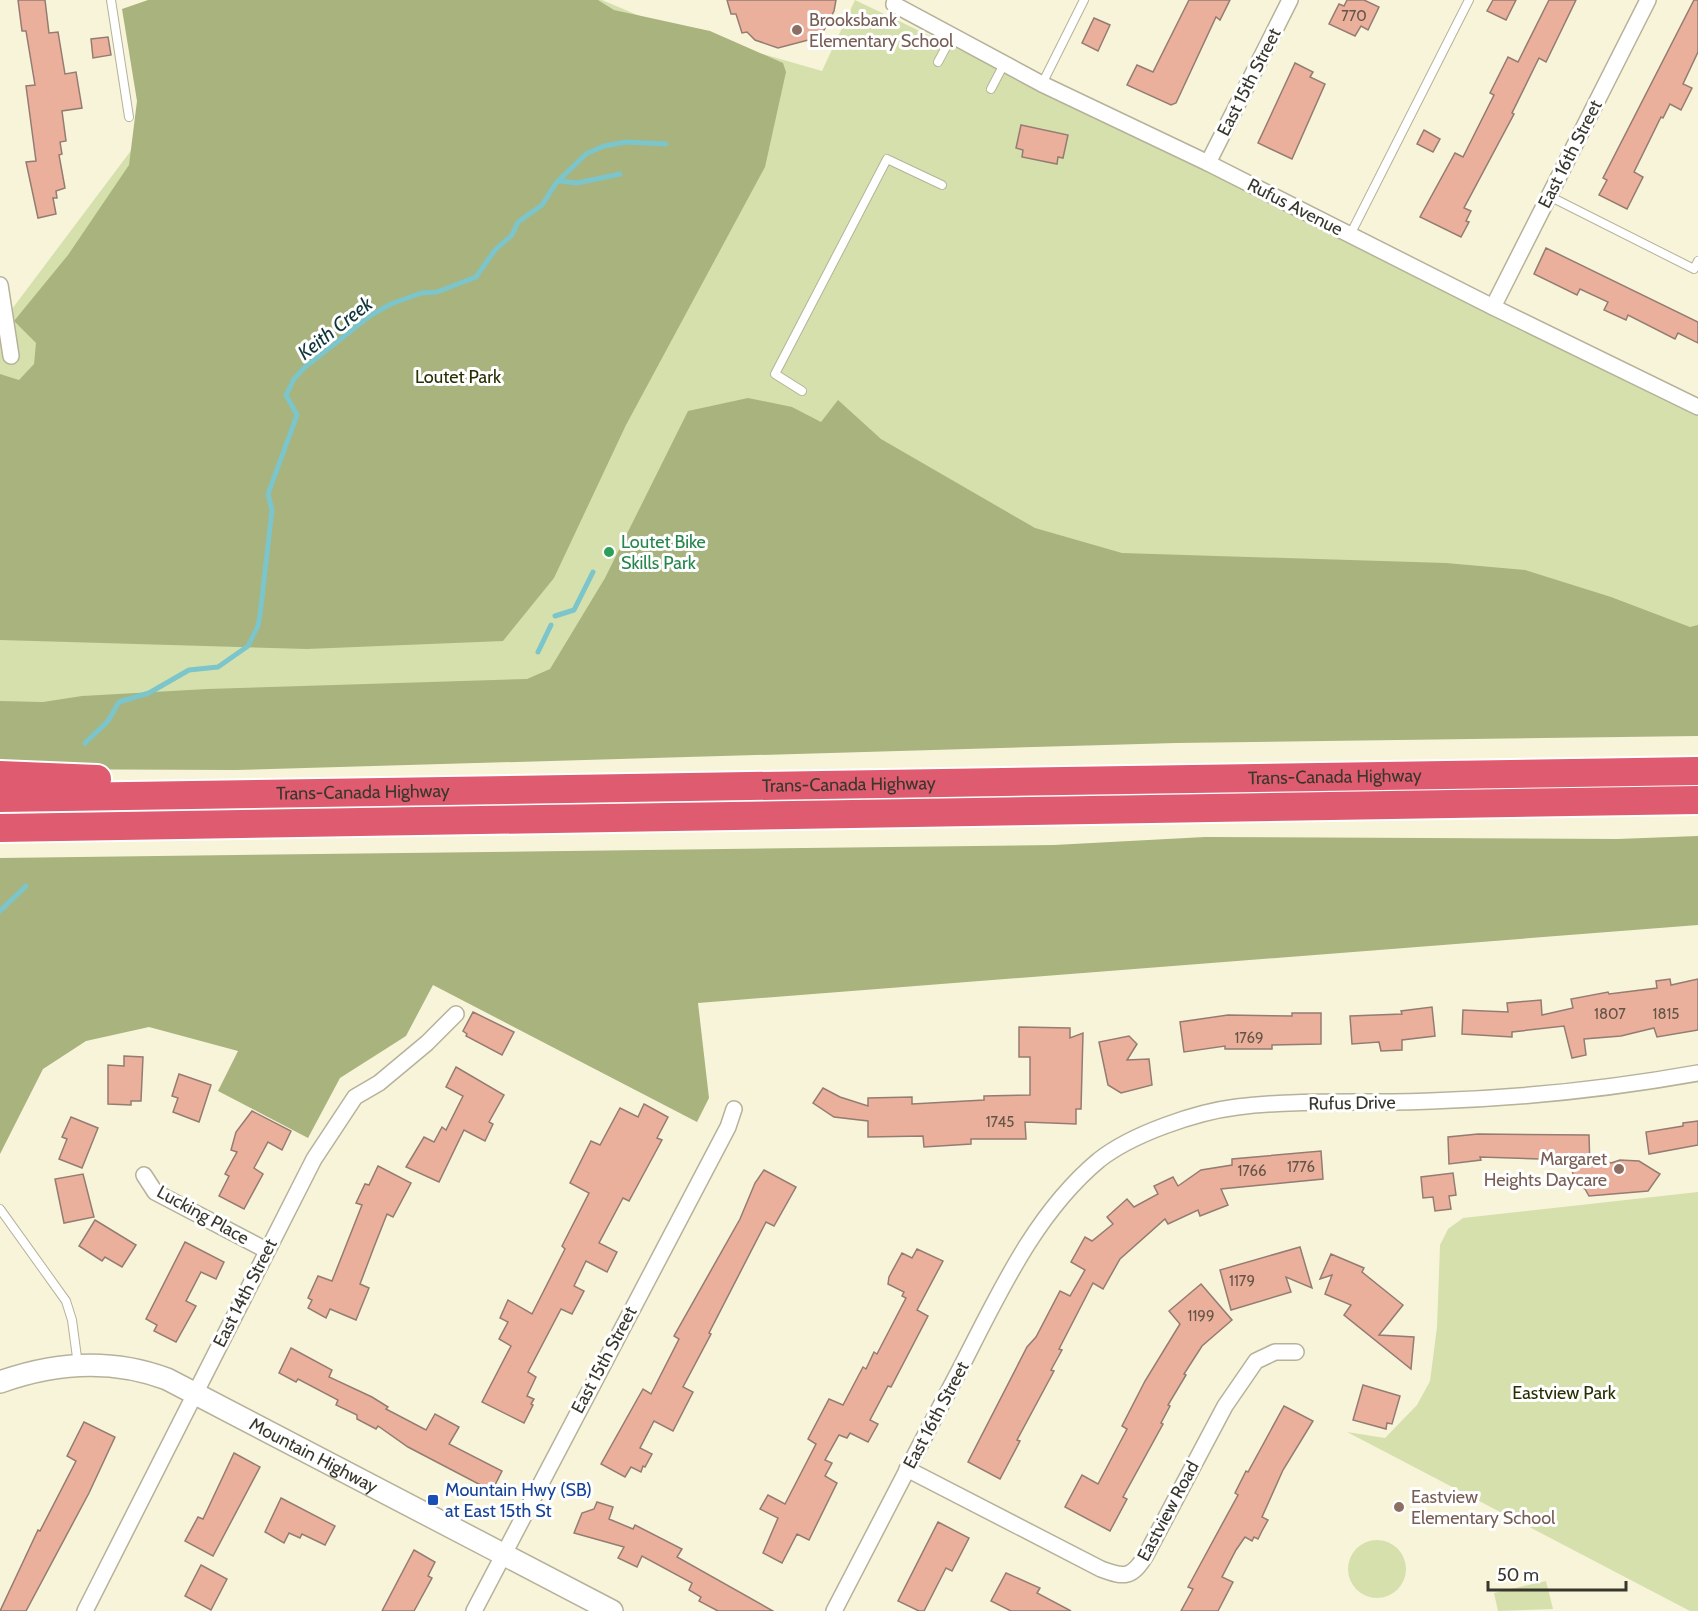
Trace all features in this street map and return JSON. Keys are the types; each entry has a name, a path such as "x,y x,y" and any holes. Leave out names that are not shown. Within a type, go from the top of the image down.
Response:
{"highway":[{"name":"Trans-Canada Highway","path":"0,798 1698,771"},
{"path":"0,776 103,780 190,796"},
{"name":"Trans-Canada Highway","path":"0,828 1698,800"}],"main road":[{"name":"Mountain Highway","path":"0,1382 29,1372 78,1365 101,1364 143,1370 194,1391 612,1611"}],"street":[{"name":"East 15th Street","path":"1208,163 1290,0"},
{"name":"East 16th Street","path":"1493,308 1648,0"},
{"name":"Rufus Avenue","path":"895,2 952,36 1042,84 1208,163 1493,308 1698,407"},
{"path":"0,285 10,356"},
{"name":"East 14th Street","path":"85,1611 194,1391 314,1158 356,1097 379,1083 427,1044 456,1014"},
{"name":"Rufus Drive","path":"1042,1222 1075,1183 1102,1158 1157,1130 1198,1115 1236,1107 1566,1094 1698,1073"},
{"name":"East 15th Street","path":"474,1611 728,1127 734,1109"},
{"name":"Lucking Place","path":"144,1175 155,1192 266,1250"},
{"name":"East 16th Street","path":"834,1611 1007,1280 1042,1222"},
{"name":"Eastview Road","path":"908,1469 1101,1569 1116,1575 1129,1575 1146,1555 1225,1406 1256,1361 1275,1352 1296,1352"}],"lane":[{"path":"111,0 129,117"},
{"path":"1042,84 1084,0"},
{"path":"1350,235 1469,0"},
{"path":"938,62 952,36"},
{"path":"991,89 1004,64"},
{"path":"802,391 775,374 887,159 942,185"},
{"path":"1549,196 1697,267"},
{"path":"0,1209 66,1301 72,1320 78,1365"}],"green space":[{"path":"148,0 598,0 614,10 710,31 783,63 786,72 765,167 626,425 554,578 503,641 307,649 0,640 0,374 19,380 34,364 36,343 14,321 68,255 129,165 137,101 122,9"},
{"name":"Loutet Park","path":"244,0 602,0 661,25 822,71 855,0 1698,404 1698,729 0,763 0,325"},
{"path":"748,398 792,407 821,422 838,400 881,439 1035,528 1122,553 1446,563 1525,570 1611,597 1690,627 1698,625 1698,736 1176,743 235,770 0,769 0,701 43,702 82,696 207,689 527,679 550,669 605,578 688,411"},
{"path":"1698,836 1698,925 698,1003 709,1098 697,1122 433,985 406,1036 340,1078 308,1138 218,1091 238,1051 149,1027 86,1041 43,1069 0,1154 0,858 1054,845 1205,837 1617,839"},
{"name":"Eastview Park","path":"1698,1192 1698,1611 1690,1611 1347,1432 1385,1438 1417,1405 1430,1381 1437,1327 1440,1245 1448,1229 1463,1218"},
{"path":"1377,1540 1388,1542 1398,1548 1404,1558 1406,1569 1404,1580 1398,1590 1388,1596 1377,1598 1366,1596 1356,1590 1350,1580 1348,1569 1350,1558 1356,1548 1366,1542"},
{"path":"1546,1581 1553,1609 1498,1611 1494,1593"}],"building":[{"path":"18,0 45,0 49,33 58,32 65,74 76,72 82,108 62,111 66,141 60,142 62,154 59,155 65,188 56,191 57,198 53,198 56,214 38,218 26,162 36,161 26,86 35,85 26,31 22,31"},
{"path":"727,0 836,0 834,11 824,30 812,39 778,48 755,40 747,32 742,33 736,14 731,14"},
{"path":"1189,0 1230,0 1220,20 1216,17 1176,103 1171,105 1127,85 1137,65 1153,72"},
{"path":"1347,0 1364,0 1379,7 1368,30 1361,26 1355,36 1329,24 1339,4 1344,6"},
{"path":"1493,0 1516,0 1506,20 1487,11"},
{"path":"1549,0 1576,0 1546,62 1539,58 1512,113 1514,114 1464,208 1471,211 1466,221 1469,222 1461,237 1420,217 1455,153 1463,157 1494,95 1490,93 1508,57 1518,62"},
{"path":"1694,0 1698,0 1698,52 1683,84 1692,88 1681,110 1670,104 1663,118 1661,117 1634,172 1643,177 1627,209 1599,195 1607,180 1603,178"},
{"path":"1094,18 1110,25 1098,51 1082,43"},
{"path":"108,37 111,55 93,58 91,39"},
{"path":"1295,63 1313,72 1310,77 1325,84 1292,159 1258,143"},
{"path":"1021,125 1068,135 1063,158 1058,157 1057,164 1022,157 1023,150 1016,148"},
{"path":"1424,130 1440,139 1433,152 1417,144"},
{"path":"1546,248 1698,322 1698,343 1678,333 1675,339 1628,315 1626,320 1604,310 1608,302 1580,289 1577,295 1534,274"},
{"path":"1670,979 1671,985 1698,979 1698,1030 1657,1037 1654,1028 1621,1036 1584,1039 1586,1055 1572,1058 1564,1026 1512,1032 1512,1037 1462,1034 1463,1010 1508,1012 1507,1003 1541,1000 1542,1015 1573,1008 1571,999 1608,992 1609,994 1657,988 1656,981"},
{"path":"1432,1007 1435,1036 1402,1040 1402,1050 1381,1051 1379,1042 1352,1044 1350,1016 1402,1014 1401,1011"},
{"path":"473,1012 514,1032 502,1055 466,1036 467,1034 463,1031"},
{"path":"1292,1013 1321,1013 1321,1044 1272,1045 1272,1049 1225,1049 1225,1046 1184,1052 1180,1022 1228,1015 1292,1016"},
{"path":"1019,1027 1070,1028 1070,1038 1083,1033 1081,1109 1076,1109 1076,1124 1025,1122 1026,1139 971,1139 971,1144 924,1147 923,1136 868,1137 868,1121 834,1117 813,1103 823,1088 840,1097 868,1106 868,1098 912,1097 912,1104 984,1100 984,1096 1030,1095 1030,1057 1019,1057"},
{"path":"1129,1036 1137,1044 1127,1060 1149,1059 1152,1085 1121,1093 1108,1085 1099,1042"},
{"path":"124,1056 143,1057 141,1101 131,1101 131,1105 108,1104 108,1065 124,1066"},
{"path":"456,1067 504,1095 489,1122 493,1124 485,1141 464,1130 439,1182 406,1167 424,1137 434,1142 442,1127 446,1130 463,1096 446,1087"},
{"path":"179,1074 211,1085 199,1122 173,1112 178,1098 172,1096"},
{"path":"644,1104 668,1117 657,1138 662,1140 629,1201 623,1198 599,1243 617,1252 607,1272 586,1261 574,1286 584,1291 572,1314 561,1309 528,1372 536,1377 527,1396 534,1399 531,1404 533,1405 524,1423 482,1402 511,1346 499,1339 508,1322 500,1318 508,1300 532,1314 565,1249 562,1246 589,1193 570,1183 591,1141 600,1145 620,1108 638,1117"},
{"path":"252,1111 291,1131 282,1150 268,1142 254,1168 263,1174 244,1209 219,1196 229,1176 225,1174 237,1152 231,1150 236,1132"},
{"path":"71,1117 98,1128 82,1168 59,1159 67,1139 62,1137"},
{"path":"1698,1121 1698,1145 1649,1154 1646,1132"},
{"path":"1478,1134 1589,1135 1590,1167 1604,1161 1611,1163 1620,1160 1639,1161 1660,1174 1648,1191 1589,1196 1585,1189 1576,1184 1569,1160 1480,1157 1481,1160 1449,1164 1448,1137"},
{"path":"1321,1151 1323,1179 1221,1189 1228,1205 1200,1216 1198,1210 1168,1224 1165,1219 1120,1259 1103,1289 1093,1283 1059,1349 1062,1350 1051,1370 1054,1371 1017,1440 1020,1441 1000,1479 968,1462 1027,1347 1036,1337 1060,1291 1070,1296 1085,1270 1071,1262 1085,1237 1092,1241 1113,1224 1107,1217 1127,1199 1134,1207 1158,1194 1154,1186 1173,1177 1178,1186 1201,1170 1232,1165 1232,1159"},
{"path":"378,1166 411,1183 393,1217 387,1214 360,1284 369,1288 356,1320 330,1309 326,1318 308,1308 312,1300 308,1298 318,1276 332,1281 362,1205 356,1203 365,1184 369,1185"},
{"path":"764,1170 796,1187 774,1226 766,1222 709,1333 711,1334 683,1387 693,1392 673,1431 654,1421 640,1448 652,1454 641,1472 631,1467 625,1477 601,1464 643,1389 651,1394 679,1339 674,1336 740,1219 755,1183"},
{"path":"1453,1173 1456,1195 1449,1196 1451,1209 1435,1211 1433,1197 1423,1198 1421,1177"},
{"path":"83,1174 94,1217 64,1223 55,1179"},
{"path":"95,1220 136,1245 122,1267 105,1257 102,1261 79,1246"},
{"path":"185,1242 224,1262 216,1279 201,1272 186,1301 196,1306 176,1342 154,1331 157,1325 146,1319"},
{"path":"1300,1247 1312,1288 1286,1277 1291,1292 1231,1310 1220,1270"},
{"path":"917,1249 943,1261 917,1310 928,1316 891,1387 888,1386 870,1420 878,1424 868,1442 850,1433 847,1438 839,1435 825,1460 832,1463 825,1476 837,1483 809,1540 797,1534 782,1563 763,1553 778,1518 760,1509 768,1495 785,1504 816,1444 808,1439 829,1399 843,1405 863,1367 866,1369 874,1352 877,1354 906,1298 902,1296 904,1292 888,1284 889,1277 902,1253 912,1258"},
{"path":"1331,1254 1364,1268 1362,1272 1403,1305 1379,1335 1414,1337 1411,1369 1344,1315 1351,1305 1325,1294 1332,1275 1320,1279"},
{"path":"1201,1284 1232,1320 1202,1346 1184,1374 1186,1375 1168,1405 1170,1406 1161,1423 1163,1424 1123,1497 1127,1499 1110,1531 1065,1507 1082,1475 1098,1484 1127,1429 1122,1426 1145,1381 1180,1324 1169,1311"},
{"path":"291,1348 332,1370 329,1377 372,1397 388,1407 386,1409 426,1430 435,1414 459,1427 449,1444 502,1471 492,1491 408,1447 378,1426 376,1429 357,1419 357,1415 336,1405 338,1400 298,1379 296,1382 279,1373"},
{"path":"1363,1385 1400,1396 1392,1424 1387,1423 1386,1429 1353,1420"},
{"path":"1284,1406 1313,1421 1283,1470 1262,1517 1268,1520 1258,1539 1254,1537 1252,1541 1245,1537 1236,1550 1222,1577 1233,1582 1218,1611 1181,1611 1193,1589 1188,1587 1238,1495 1235,1493 1246,1471 1248,1472"},
{"path":"84,1422 115,1437 89,1493 26,1611 0,1611 38,1530 40,1531 76,1461 67,1456"},
{"path":"234,1453 260,1467 213,1556 185,1541 198,1517 203,1519"},
{"path":"281,1498 335,1526 325,1545 302,1534 300,1538 289,1533 284,1543 265,1532"},
{"path":"597,1502 613,1507 609,1519 633,1529 635,1525 682,1549 677,1557 773,1611 718,1611 699,1601 701,1597 689,1590 692,1583 642,1556 637,1567 618,1558 624,1547 574,1533 582,1513 594,1509"},
{"path":"938,1522 969,1538 952,1571 946,1568 924,1611 919,1611 898,1601"},
{"path":"414,1550 435,1562 428,1576 432,1578 414,1611 382,1611"},
{"path":"201,1565 227,1579 211,1610 185,1596"},
{"path":"1006,1573 1040,1588 1037,1593 1071,1611 1011,1611 991,1601"}],"waterway":[{"name":"Keith Creek","path":"85,743 108,721 119,702 149,693 189,670 218,667 248,646 258,626 260,615 272,510 268,494 297,415 286,395 294,379 304,368 371,315 391,304 421,293 437,292 476,277 495,250 512,235 518,222 542,205 556,183 586,154 604,146 626,142 666,144"},
{"path":"560,181 577,183 620,174"},
{"path":"555,616 574,610 593,572"},
{"path":"538,652 551,625"},
{"name":"Keith Creek","path":"0,911 26,886"}],"place":[{"name":"Brooksbank Elementary School","path":"797,30"},
{"name":"Loutet Bike Skills Park","path":"609,552"},
{"name":"Margaret Heights Daycare","path":"1619,1169"},
{"name":"Mountain Hwy (SB) at East 15th St","path":"433,1500"},
{"name":"Eastview Elementary School","path":"1399,1507"}]}
